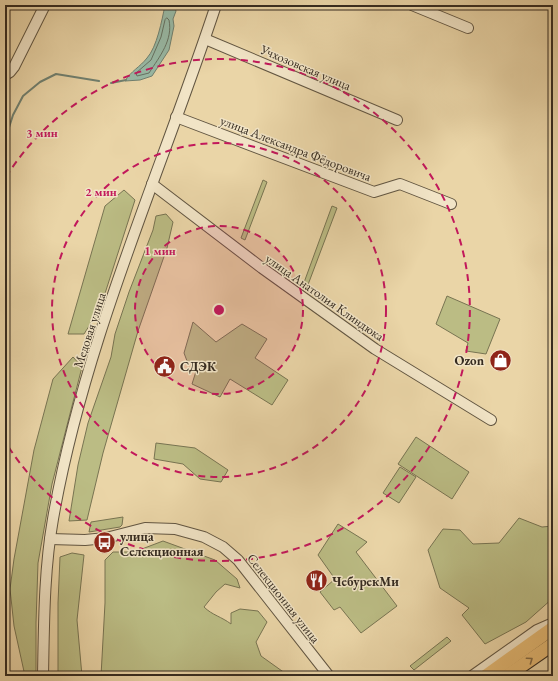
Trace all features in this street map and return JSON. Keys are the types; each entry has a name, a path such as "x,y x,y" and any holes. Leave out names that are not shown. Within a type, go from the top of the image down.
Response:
{"main road":[{"path":"486,676 553,628"},
{"path":"507,676 553,644"}],"street":[{"path":"5,75 14,67 45,5"},
{"name":"Медовая улица","path":"43,676 44,619 50,539 53,518 72,432 93,354 216,5"},
{"path":"412,5 468,28"},
{"name":"Учхозовская улица","path":"205,39 397,120"},
{"name":"улица Александра Фёдоровича","path":"176,117 374,192 400,184 451,204"},
{"name":"улица Анатолия Клиндюка","path":"152,184 262,268 375,349 491,420"},
{"name":"Селекционная улица","path":"50,539 85,540 106,538 145,528 175,528 204,537 223,547 238,560 329,676"},
{"path":"472,676 537,630 553,623"}],"green space":[{"path":"263,180 267,182 245,240 241,238"},
{"path":"124,190 135,200 100,309 84,334 68,334 105,206"},
{"path":"332,206 337,208 306,290 302,288"},
{"path":"166,214 173,222 167,248 138,331 103,453 87,520 69,521 78,465 88,423 111,357 115,334 129,292 153,230 156,216"},
{"path":"447,296 500,319 486,354 466,351 468,343 436,324"},
{"path":"193,322 216,342 242,324 267,339 255,358 288,380 272,405 230,379 220,397 192,384 198,365 187,361 184,353"},
{"path":"73,357 82,367 52,484 38,563 36,676 25,676 14,626 10,589 14,559 34,450 53,379"},
{"path":"416,437 469,472 452,499 398,464"},
{"path":"156,443 195,448 228,470 221,482 200,479 183,464 154,459"},
{"path":"400,467 416,477 399,503 383,493"},
{"path":"123,517 122,525 120,527 89,532 91,522"},
{"path":"519,518 542,527 553,526 553,598 526,622 485,644 462,615 469,608 440,588 428,550 443,529 460,530 473,544 499,543"},
{"path":"338,524 367,542 356,552 397,606 361,633 340,607 334,610 320,592 335,579 318,555"},
{"path":"163,541 215,560 237,579 240,588 225,584 216,592 204,607 231,624 231,613 240,609 258,611 267,622 256,642 261,656 289,676 101,676 105,603 105,560 113,552 134,552"},
{"path":"72,553 84,555 77,620 82,676 58,676 58,603 60,557"},
{"path":"447,637 451,641 414,670 410,666"}],"water":[{"path":"165,5 174,5 176,11 173,19 174,26 169,50 152,76 140,80 125,81 151,53 159,33"}],"waterway":[{"path":"5,140 13,115 23,96 40,82 56,74 99,81"},
{"path":"111,83 126,80"}],"place":[{"name":"Ozon","path":"500,360"},
{"name":"СДЭК","path":"165,366"},
{"name":"улица Селекционная","path":"105,543"},
{"name":"ЧебурекМи","path":"316,581"}]}
